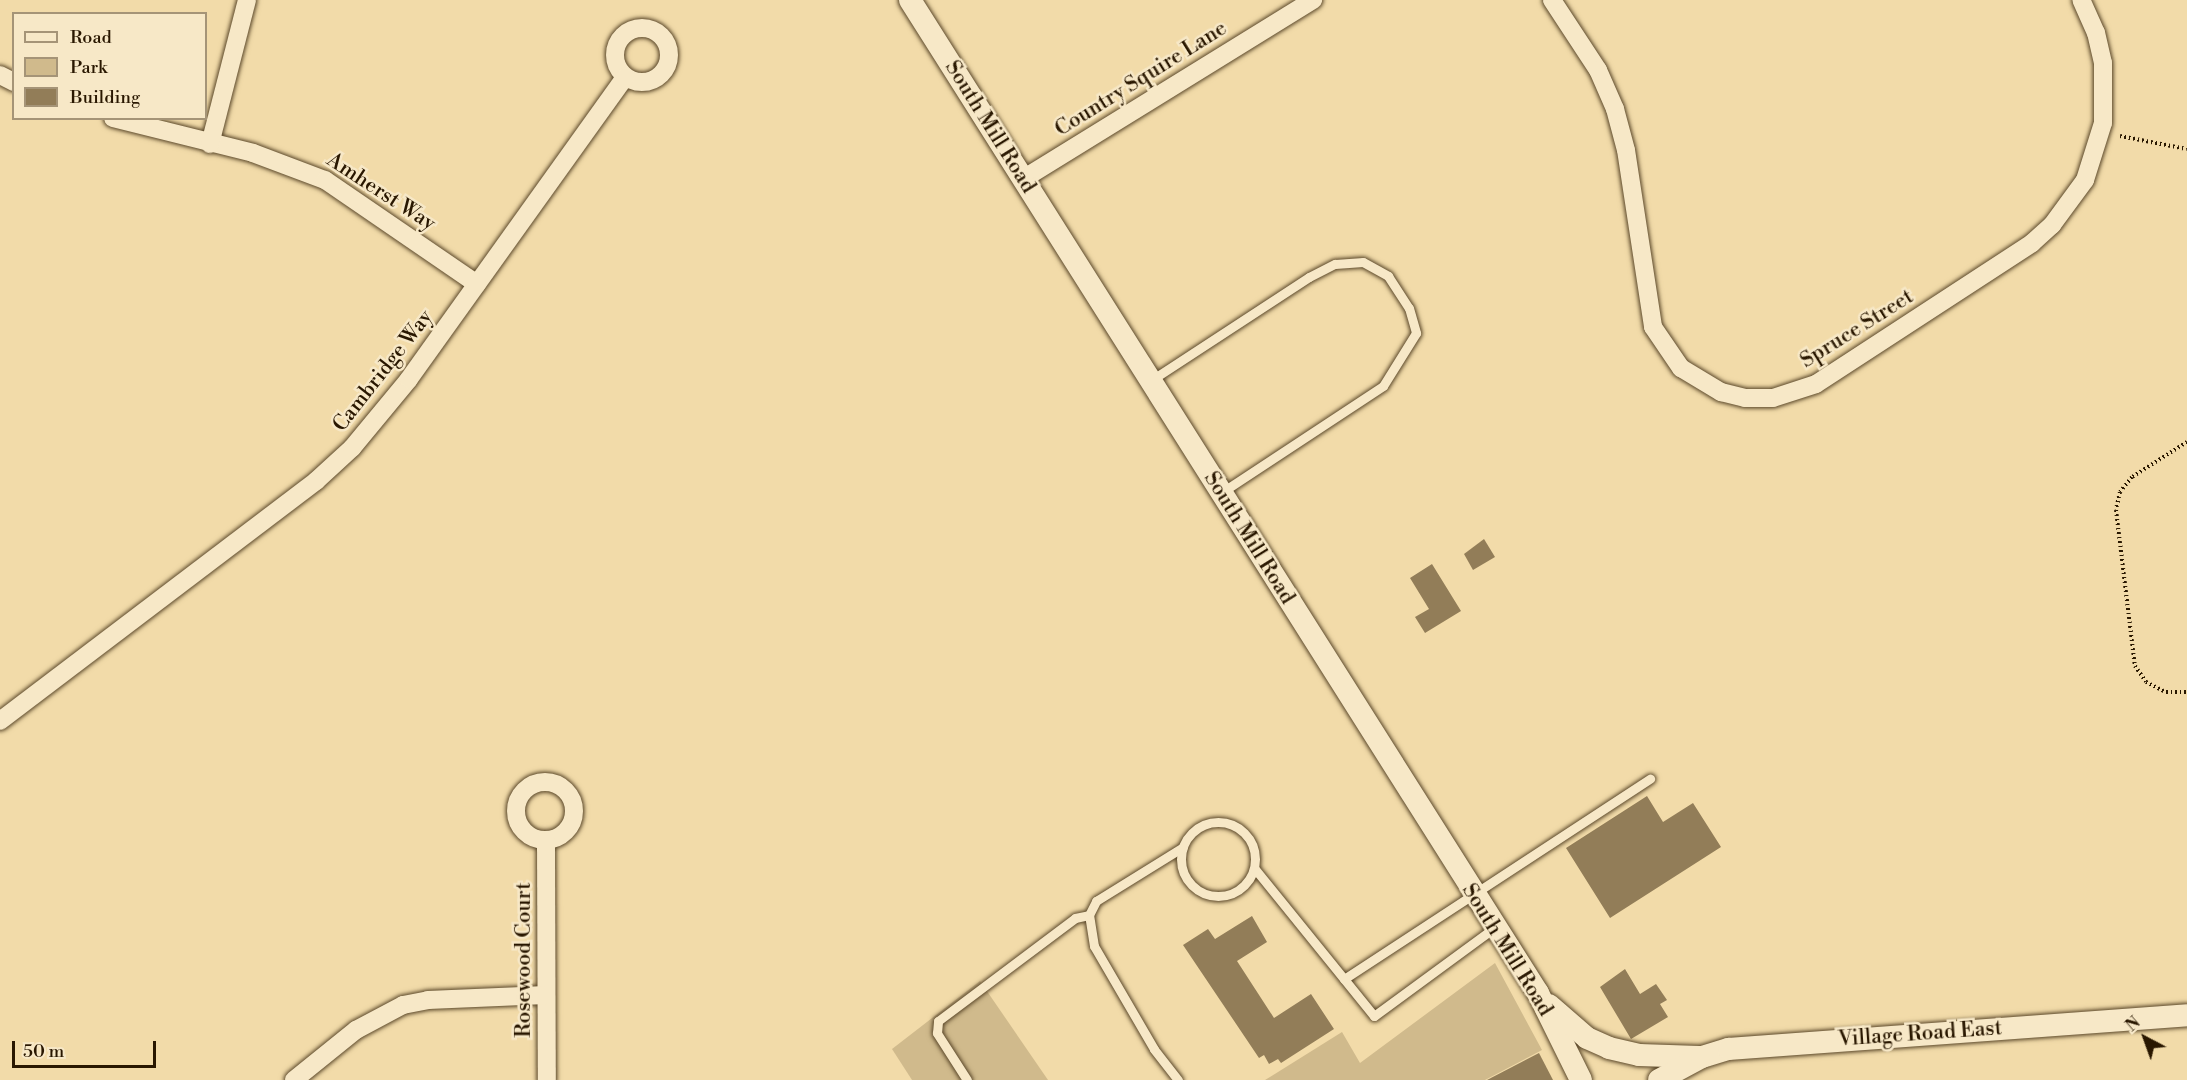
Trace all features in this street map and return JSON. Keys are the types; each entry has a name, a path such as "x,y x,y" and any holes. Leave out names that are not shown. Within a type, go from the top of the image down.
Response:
{"street":[{"path":"210,144 247,0"},
{"name":"South Mill Road","path":"910,0 1472,894 1538,993 1581,1080"},
{"name":"Country Squire Lane","path":"1023,179 1313,0"},
{"name":"Spruce Street","path":"1552,0 1598,70 1615,109 1626,150 1653,327 1681,368 1722,392 1745,398 1773,398 1816,384 2032,243 2052,225 2085,180 2103,123 2103,63 2096,33 2081,0"},
{"name":"Cambridge Way","path":"0,721 316,482 345,455 380,418 625,77"},
{"name":"Amherst Way","path":"120,120 287,163 325,180 477,284"},
{"name":"Rosewood Court","path":"546,841 548,1080"},
{"path":"1538,993 1566,1022 1609,1048 1639,1055 1702,1057"},
{"path":"294,1080 356,1030 403,1005 428,1000 546,995"},
{"name":"Village Road East","path":"1659,1080 1702,1057 1766,1044 2187,1015"}],"lane":[{"path":"1150,381 1309,277 1335,264 1363,262 1388,276 1409,308 1416,333 1383,386 1221,493"},
{"path":"1344,979 1650,778"},
{"path":"1255,869 1242,889 1231,894 1207,895 1188,882 1181,859 1183,847 1189,836 1204,825 1223,822 1235,825 1253,844 1255,869 1374,1016 1494,928"},
{"path":"1178,1080 1154,1049 1094,946 1089,915 1096,901 1183,847"},
{"path":"967,1080 937,1033 938,1021 1075,918 1089,915"}],"path":[{"path":"2120,135 2187,149"},
{"path":"2187,442 2132,477 2120,492 2116,510 2135,666 2146,682 2166,692 2187,692"}],"green space":[{"path":"1495,963 1542,1050 1485,1080 1265,1080 1342,1032 1360,1063"},
{"path":"980,981 1048,1080 912,1080 892,1049"}],"building":[{"path":"1484,539 1495,557 1473,570 1464,554"},
{"path":"1432,564 1461,611 1425,633 1415,617 1429,609 1410,578"},
{"path":"1647,796 1663,822 1693,803 1721,847 1610,918 1566,848"},
{"path":"1252,916 1267,942 1237,961 1274,1018 1311,994 1334,1029 1281,1063 1278,1059 1269,1064 1264,1055 1259,1058 1183,945 1208,929 1215,939"},
{"path":"1625,969 1640,994 1656,984 1667,1000 1660,1004 1668,1017 1631,1039 1600,987"},
{"path":"1539,1053 1553,1080 1487,1080"}]}
